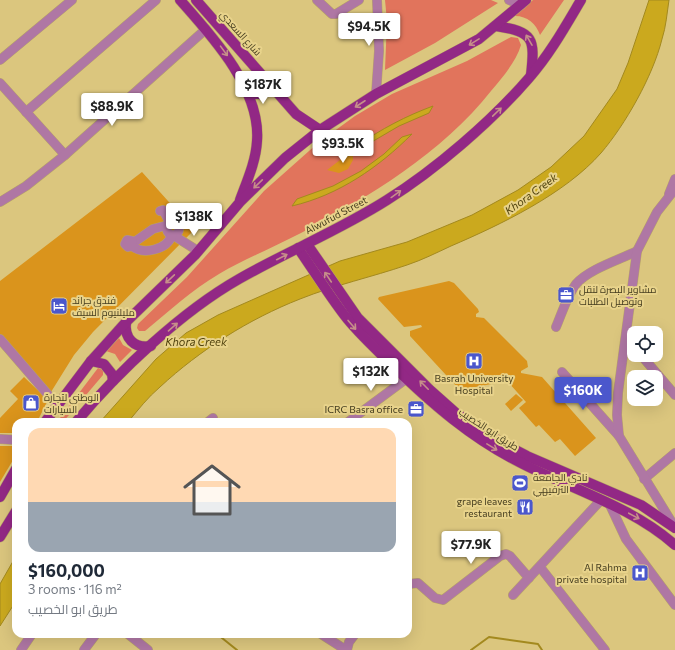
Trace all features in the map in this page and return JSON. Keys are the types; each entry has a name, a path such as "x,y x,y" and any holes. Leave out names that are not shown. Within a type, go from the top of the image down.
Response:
{"main road":[{"path":"180,0 226,54 251,104 258,134 255,153 240,202"},
{"name":"شارع السعدي","path":"196,0 301,118 320,130"},
{"name":"Alwufud Street","path":"80,418 113,381 190,312 210,297 239,279 363,214 411,183 445,157 493,116 530,77 554,45 581,0"},
{"path":"48,418 91,361 126,322 198,251 240,202 285,158 320,130 376,94 469,45 496,26 524,2"},
{"path":"496,26 520,31 530,39 533,52 530,77"},
{"path":"242,84 252,93 259,95 266,89 266,79"},
{"name":"طريق ابو الخصيب","path":"303,246 355,328 406,379 437,407 466,430 646,523 675,545"},
{"name":"طريق ابو الخصيب","path":"333,292 365,326 442,401 486,434 525,460 641,505 675,527"},
{"path":"126,322 125,328 129,340 139,346 151,346"},
{"path":"91,361 104,364 112,374 113,381"},
{"path":"0,497 12,476"},
{"path":"0,537 12,518"}],"street":[{"path":"0,60 72,0"},
{"path":"26,112 156,0"},
{"path":"317,0 332,14 336,14 358,0"},
{"path":"376,94 379,51 377,0"},
{"path":"508,0 524,2"},
{"path":"0,202 26,186 65,155 206,29"},
{"path":"0,83 65,155"},
{"path":"0,98 8,92"},
{"path":"619,436 617,404 636,251 657,212 672,192 675,179"},
{"path":"160,211 163,210 169,224"},
{"path":"169,224 177,224 179,226 179,230 167,243 146,252 137,250 133,244 157,227 169,224"},
{"path":"174,235 198,251"},
{"path":"556,327 572,290 580,280 590,273 636,251"},
{"path":"0,339 57,405"},
{"path":"648,362 675,395"},
{"path":"562,372 619,436 644,479 675,527"},
{"path":"353,418 406,379"},
{"path":"0,440 12,440"},
{"path":"644,479 675,453"},
{"path":"513,595 606,502 626,540 675,605"},
{"path":"412,584 418,583 435,598 443,600 504,554 510,556 529,578"},
{"path":"540,567 606,650"},
{"path":"21,650 29,638"},
{"path":"84,650 93,638"},
{"path":"133,638 148,650"},
{"path":"327,638 346,650 352,638"}],"shaded area":[{"path":"385,0 491,0 498,3 435,43 385,70 387,21"},
{"path":"533,0 564,0 540,35 533,23 526,18 513,16"},
{"path":"511,37 518,38 521,45 516,58 508,70 472,113 427,154 378,189 352,205 209,280 145,331 139,331 137,328 138,324 187,277 264,191 318,143 355,116 392,94 467,61"},
{"path":"119,338 123,345 132,350 120,362 115,354 106,351"},
{"path":"98,368 103,370 103,375 66,418 60,418"}],"water":[{"name":"Khora Creek","path":"649,0 669,0 658,53 637,99 619,129 601,153 569,182 551,195 511,218 424,259 313,294 262,316 208,348 175,373 143,404 131,418 104,418 156,359 186,333 218,315 340,261 407,242 472,215 518,190 551,167 584,136 617,89 628,63"},
{"path":"433,106 429,113 399,126 358,150 357,146 384,129 413,114"},
{"path":"412,134 386,158 342,187 326,195 292,206 297,199 333,186 361,171 384,154 402,137"},
{"path":"12,563 12,607 0,626 0,584"}],"building":[{"path":"353,150 353,160 348,169 339,173 327,170"},
{"name":"فندق جراند مليلنيوم السيف","path":"142,172 194,230 93,332 74,355 51,392 0,338 0,281"},
{"path":"449,281 454,283 478,309 479,312 476,314 476,317 484,318 527,361 528,367 521,371 521,373 542,377 596,438 575,456 560,439 555,442 539,425 536,427 519,408 526,402 507,381 465,389 458,388 410,336 410,331 422,327 421,325 404,327 378,299 379,297"},
{"path":"24,377 48,400 39,418 12,418 12,433 0,433 0,418 18,399 10,391"},
{"path":"516,394 523,400 511,411 505,404"},
{"path":"0,446 12,446 12,462 0,482"}],"waterway":[{"path":"471,650 489,637 538,644 542,650"},
{"path":"222,638 237,650"}],"place":[{"name":"مشاوير البصرة لنقل وتوصيل الطلبات","path":"566,295"},
{"name":"فندق جراند مليلنيوم السيف","path":"59,306"},
{"name":"Basrah University Hospital","path":"474,361"},
{"name":"الوطني لتجارة السيارات","path":"31,403"},
{"name":"ICRC Basra office","path":"416,409"},
{"name":"نادي الجامعة الترفيهي","path":"520,483"},
{"name":"grape leaves restaurant","path":"525,507"},
{"name":"Al Rahma private hospital","path":"640,573"}]}
